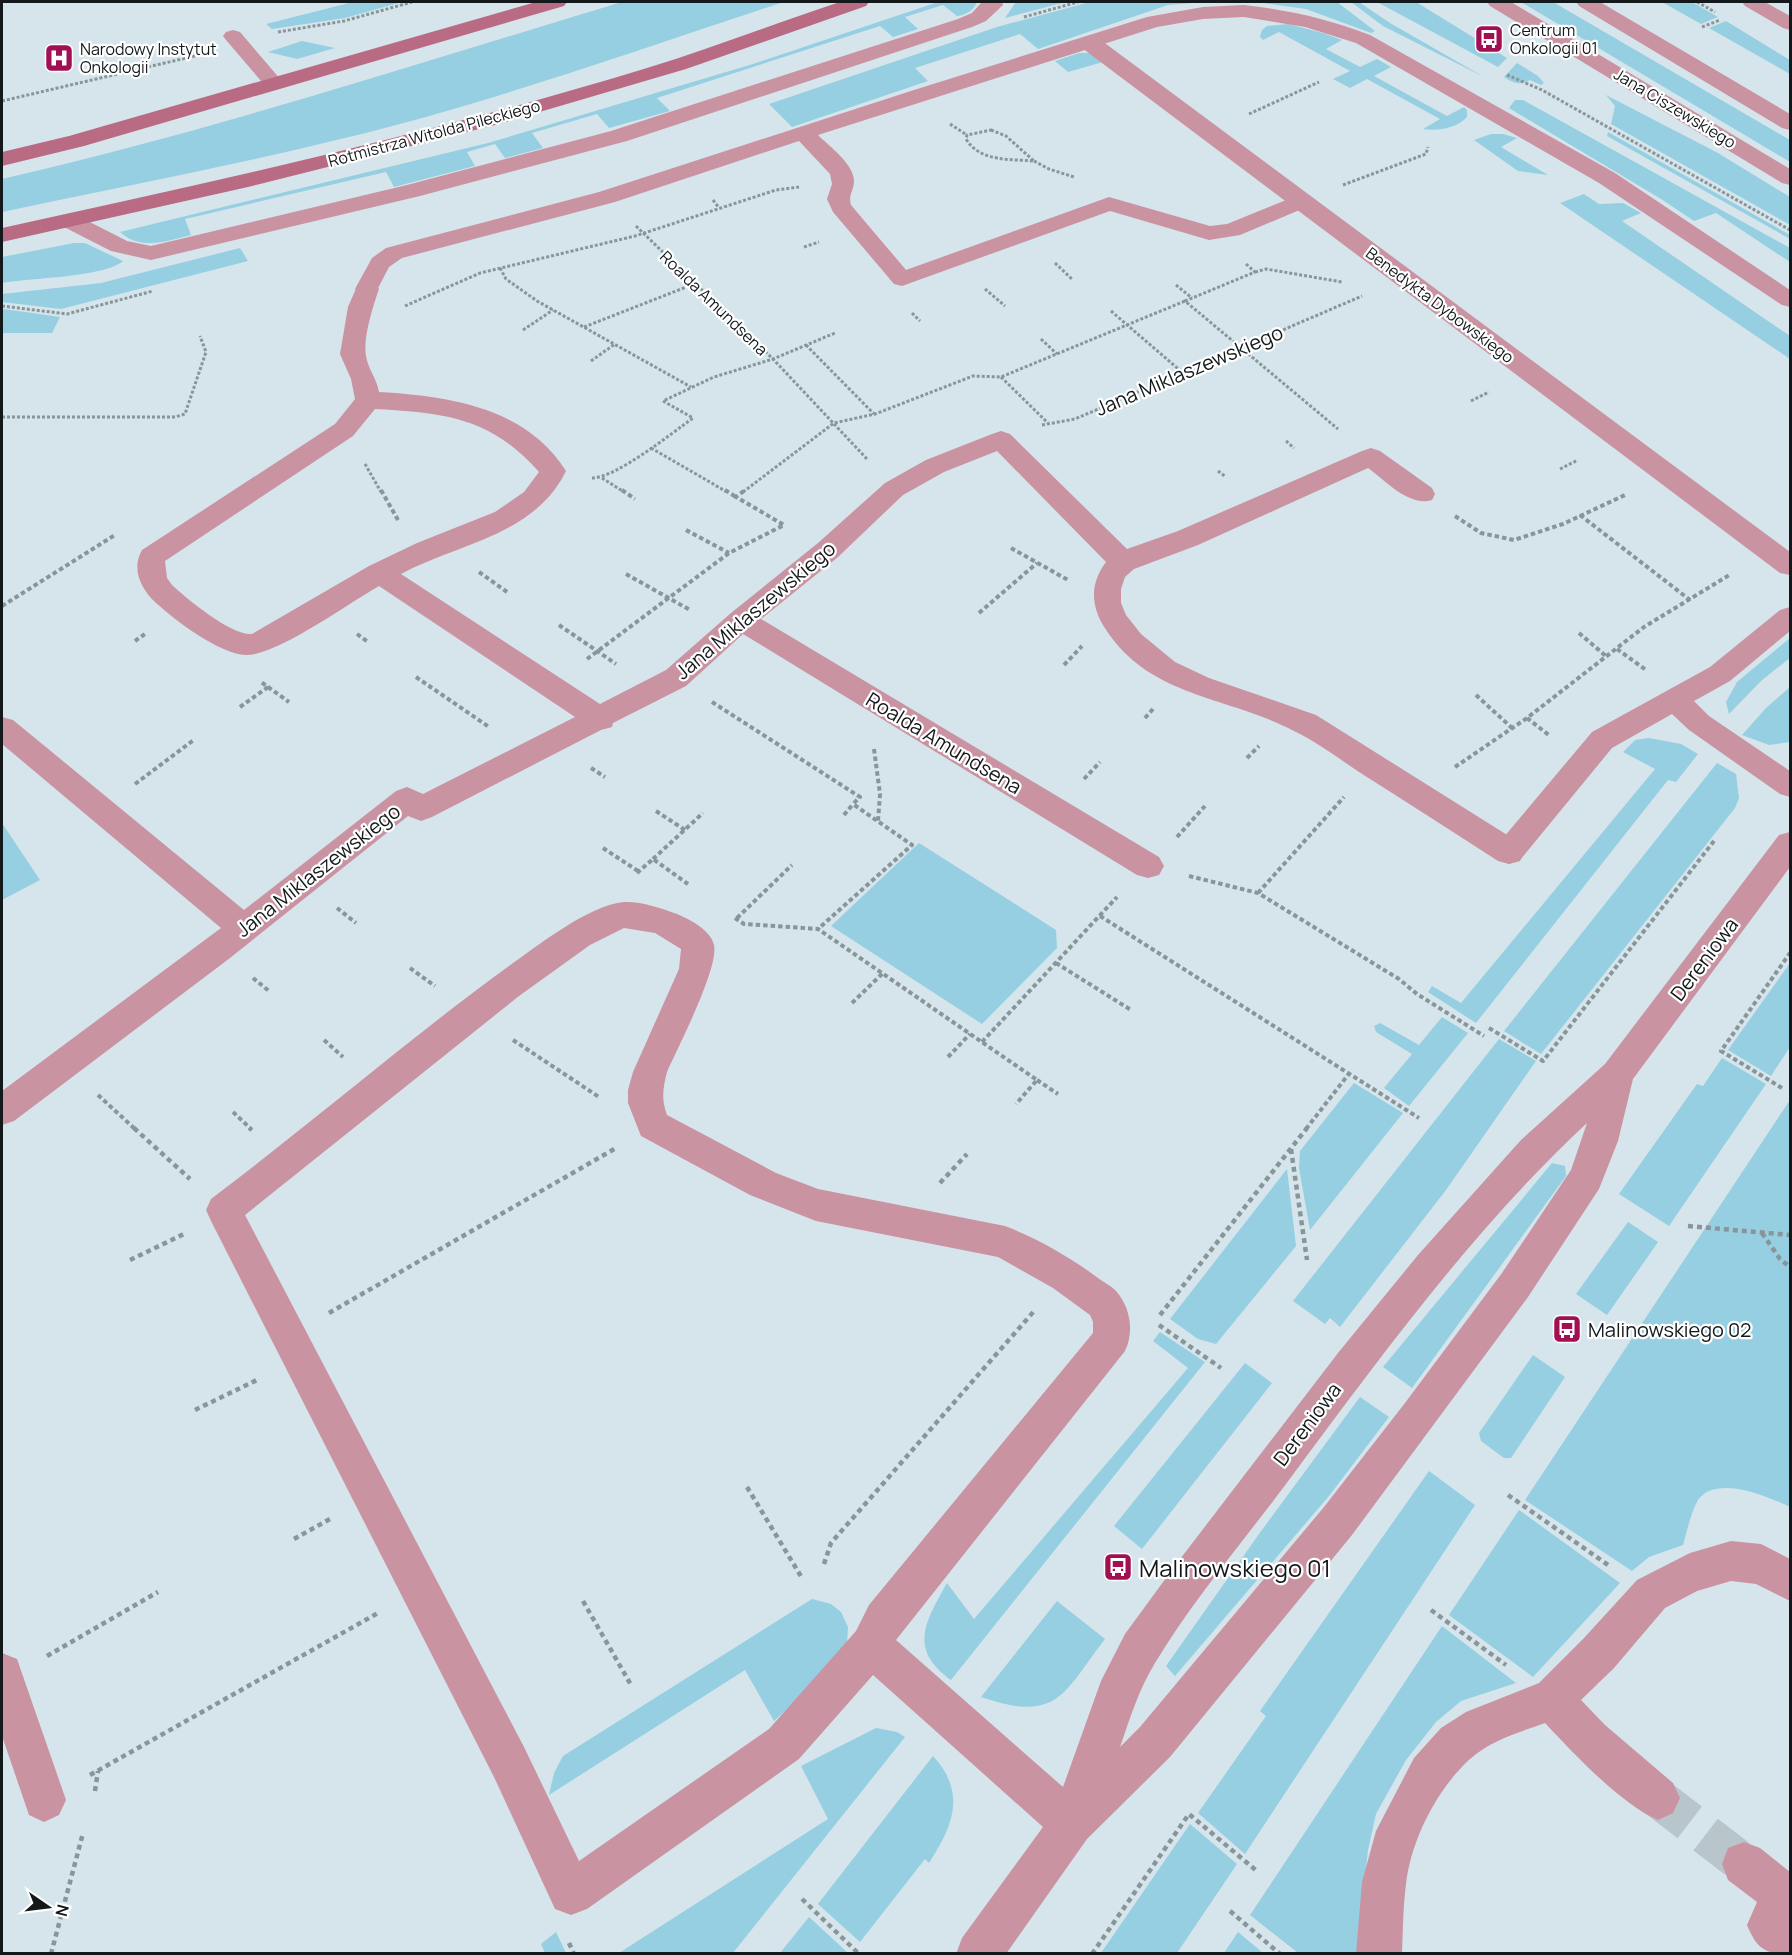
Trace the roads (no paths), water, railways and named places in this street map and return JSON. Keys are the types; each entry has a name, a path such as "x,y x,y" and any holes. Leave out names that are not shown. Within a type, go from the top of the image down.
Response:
{"main road":[{"path":"2,159 76,141 556,2"},
{"name":"Rotmistrza Witolda Pileckiego","path":"2,235 345,159 460,128 655,72 859,2"}],"street":[{"name":"Jana Ciszewskiego","path":"1497,2 1791,178"},
{"path":"1586,2 1791,123"},
{"name":"Benedykta Dybowskiego","path":"1090,43 1767,551 1791,566"},
{"path":"367,289 355,333 353,354 364,379 369,400"},
{"path":"369,400 434,405 465,411 499,424 519,436 553,471 548,483 533,499 504,519 418,554 379,573 260,642 243,645 180,609 156,585 151,572 152,557 344,430 369,400"},
{"name":"Jana Miklaszewskiego","path":"2,1110 244,929 408,799 421,809 601,719 676,678 741,620 828,550 894,489 935,466 1002,440 1123,562"},
{"path":"1422,494 1371,457 1260,504 1187,539 1123,562 1111,576 1108,607 1119,629 1148,658 1183,679 1290,715 1323,733 1416,795 1509,852"},
{"path":"379,573 553,685 601,719"},
{"name":"Roalda Amundsena","path":"741,620 1148,866"},
{"path":"2,728 244,929"},
{"name":"Dereniowa","path":"1072,1824 1116,1696 1140,1649 1188,1581 1351,1366 1431,1267 1533,1151 1617,1074 1791,844"},
{"path":"623,915 665,921 686,931 698,945 695,969 650,1072 645,1090 645,1103 653,1125 763,1184 816,1205 1005,1242 1065,1276 1103,1303 1112,1321 1112,1339 884,1620 871,1646 784,1744 571,1893 509,1762 224,1212 472,1012 547,957 608,919 623,915"},
{"name":"Dereniowa","path":"978,1953 1072,1824 1155,1742 1338,1521 1508,1294 1586,1178 1600,1141 1617,1074"},
{"path":"1379,1953 1384,1882 1398,1832 1429,1773 1456,1743 1481,1727 1552,1700 1599,1653 1651,1594 1690,1573 1731,1561 1761,1564 1791,1581"},
{"path":"871,1646 1072,1824"},
{"path":"3,1678 44,1800"},
{"path":"1552,1700 1590,1740 1658,1798"},
{"path":"1744,1864 1785,1896 1769,1925 1791,1941"}],"lane":[{"path":"1752,2 1791,24"},
{"path":"70,221 123,249 137,253 167,250 376,200 619,136 965,23 979,16 992,3"},
{"path":"367,289 379,262 386,255 607,197 921,93 1090,43 1154,21 1203,13 1244,11 1280,15 1334,28 1364,39 1597,172 1791,300"},
{"path":"233,36 274,84"},
{"path":"802,133 840,171 843,179 837,198 841,207 902,279 1109,204 1209,233 1232,230 1301,201"},
{"path":"1509,852 1602,740 1720,674 1791,617"},
{"path":"1675,700 1699,723 1791,786"}],"tunnel":[{"path":"1658,1798 1744,1864"}],"place":[{"name":"Centrum Onkologii 01","path":"1489,39"},
{"name":"Narodowy Instytut Onkologii","path":"59,58"},
{"name":"Malinowskiego 02","path":"1567,1329"},
{"name":"Malinowskiego 01","path":"1118,1567"}]}
